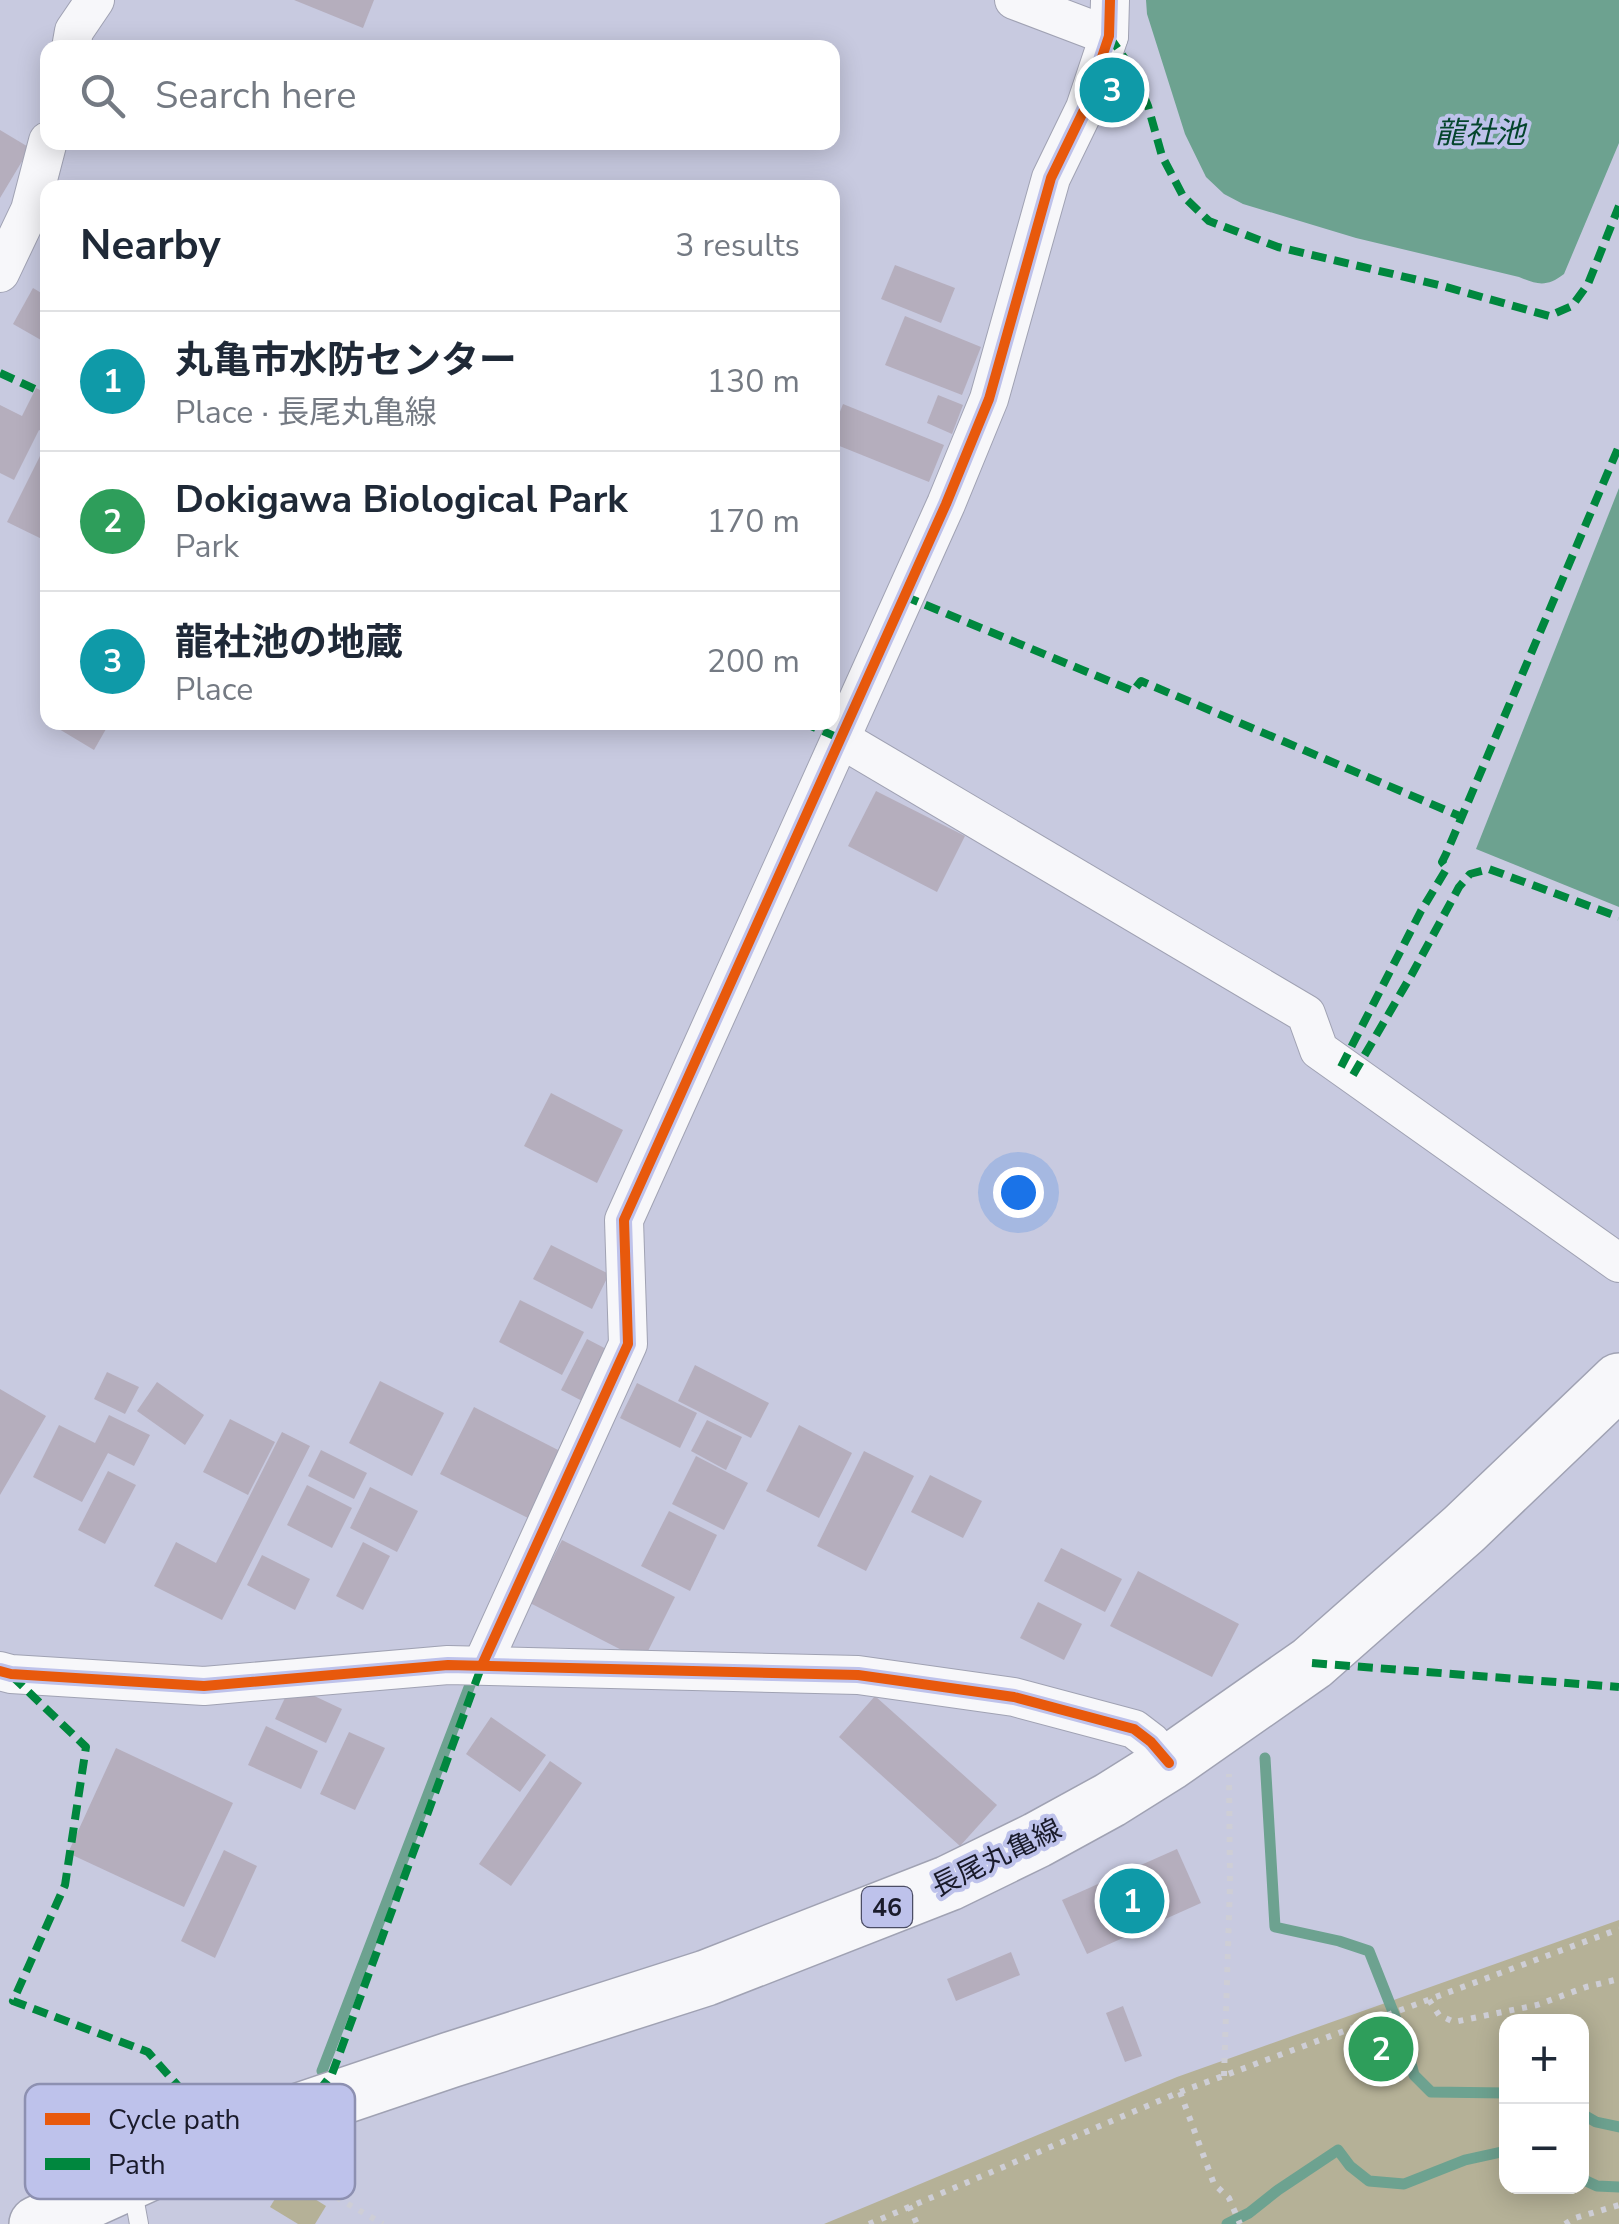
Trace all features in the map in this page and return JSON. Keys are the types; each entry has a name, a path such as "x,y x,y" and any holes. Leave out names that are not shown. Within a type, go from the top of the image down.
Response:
{"main road":[{"name":"長尾丸亀線","path":"355,2093 706,1978 949,1883 1110,1800 1312,1663 1464,1528 1619,1381"},
{"name":"長尾丸亀線","path":"36,2224 135,2202"}],"street":[{"path":"72,40 95,0"},
{"path":"482,1665 628,1344 624,1220 946,504 989,399 1051,178 1084,108 1110,18 1014,0"},
{"path":"0,273 30,210 46,150"},
{"path":"841,738 1306,1014 1319,1050 1619,1263"},
{"path":"0,1671 204,1686 448,1665 858,1675 1014,1697 1134,1729 1168,1763"}],"path":[{"path":"1224,2076 1230,1885 1226,1722"},
{"path":"868,2224 1180,2092 1619,1929"},
{"path":"1429,2000 1439,2015 1454,2022 1536,2004 1619,1978"},
{"path":"1180,2092 1214,2184 1228,2198 1240,2224"},
{"path":"339,2199 383,2224"},
{"path":"1565,2224 1619,2204"},
{"path":"909,2206 918,2224"}],"shaded area":[{"path":"1619,1920 1619,2224 824,2224 1177,2077"},
{"path":"275,2199 315,2199 326,2206 315,2224 298,2224 270,2207"}],"water":[{"name":"龍社池","path":"1146,0 1619,0 1619,143 1564,274 1547,283 1532,282 1356,238 1243,204 1224,194 1206,177 1185,134"},
{"path":"1619,488 1619,907 1476,849"}],"building":[{"path":"294,0 374,0 363,28"},
{"path":"0,130 30,148 0,198"},
{"path":"895,265 955,288 941,323 881,299"},
{"path":"33,288 40,292 40,339 13,324"},
{"path":"905,316 981,347 962,395 885,365"},
{"path":"36,388 40,390 40,430 14,480 0,473 0,405 22,416"},
{"path":"938,395 963,405 952,434 927,423"},
{"path":"843,404 944,445 929,482 840,446"},
{"path":"40,456 40,538 7,522"},
{"path":"61,730 105,730 94,750"},
{"path":"876,791 965,836 937,892 848,846"},
{"path":"551,1093 623,1130 597,1183 524,1146"},
{"path":"551,1245 609,1274 592,1309 533,1279"},
{"path":"520,1300 584,1332 562,1375 499,1342"},
{"path":"587,1339 616,1354 590,1405 561,1390"},
{"path":"695,1365 769,1403 751,1438 678,1401"},
{"path":"107,1372 139,1387 125,1414 94,1399"},
{"path":"380,1381 444,1413 412,1476 349,1443"},
{"path":"157,1382 204,1415 185,1445 137,1411"},
{"path":"637,1383 697,1413 680,1448 620,1418"},
{"path":"0,1389 46,1416 0,1495"},
{"path":"474,1407 562,1452 528,1518 440,1474"},
{"path":"109,1415 150,1435 134,1466 108,1453 82,1502 33,1477 59,1425 95,1443"},
{"path":"230,1419 275,1442 248,1495 203,1472"},
{"path":"707,1420 742,1437 726,1470 691,1451"},
{"path":"799,1425 852,1453 819,1518 766,1491"},
{"path":"282,1432 310,1446 222,1620 154,1586 176,1542 216,1563"},
{"path":"321,1450 367,1473 354,1499 308,1476"},
{"path":"864,1451 914,1476 866,1571 817,1546"},
{"path":"696,1456 748,1483 724,1530 672,1504"},
{"path":"108,1471 136,1485 105,1544 78,1530"},
{"path":"930,1475 982,1501 963,1538 911,1512"},
{"path":"307,1485 352,1508 332,1548 287,1525"},
{"path":"370,1487 418,1511 397,1552 350,1528"},
{"path":"669,1511 717,1535 690,1591 641,1566"},
{"path":"562,1540 675,1597 643,1661 530,1603"},
{"path":"363,1542 390,1556 363,1610 336,1596"},
{"path":"1061,1548 1122,1579 1105,1612 1044,1581"},
{"path":"262,1555 310,1579 295,1610 247,1585"},
{"path":"1138,1571 1239,1624 1212,1677 1110,1626"},
{"path":"1038,1602 1082,1624 1064,1660 1020,1638"},
{"path":"291,1685 342,1709 326,1743 275,1719"},
{"path":"875,1696 997,1805 960,1846 839,1737"},
{"path":"491,1717 546,1755 520,1792 466,1754"},
{"path":"266,1726 318,1751 301,1789 248,1765"},
{"path":"349,1732 385,1748 355,1810 320,1794"},
{"path":"116,1748 233,1803 184,1907 68,1853"},
{"path":"550,1761 582,1783 511,1886 479,1864"},
{"path":"1177,1849 1201,1903 1087,1954 1062,1900"},
{"path":"224,1850 257,1866 215,1958 181,1941"},
{"path":"1011,1952 1020,1975 956,2001 947,1979"},
{"path":"1123,2006 1142,2056 1125,2062 1106,2013"}],"waterway":[{"path":"322,2071 470,1685"},
{"path":"1265,1758 1275,1927 1369,1951 1414,2075 1431,2092 1499,2093"},
{"path":"1589,2118 1619,2127"},
{"path":"1227,2224 1249,2213 1338,2150 1369,2181 1404,2184 1465,2160 1499,2153"},
{"path":"1589,2182 1619,2187"}],"marked path":[{"path":"1109,36 1134,72 1162,156 1183,196 1209,221 1278,247 1549,316 1572,306 1588,284 1619,206"},
{"path":"0,373 40,391"},
{"path":"1341,1067 1447,868 1442,862 1619,446"},
{"path":"904,596 1133,691 1141,681 1462,817"},
{"path":"820,730 841,739"},
{"path":"1353,1075 1470,874 1489,869 1619,917"},
{"path":"1312,1663 1619,1687"},
{"path":"324,2084 332,2074 482,1665"},
{"path":"12,1676 86,1747 65,1885 13,2001 148,2052 176,2084"}],"cycle path":[{"path":"482,1665 628,1344 624,1220 946,504 989,399 1051,178 1085,108 1109,36 1110,0"},
{"path":"0,1671 204,1686 448,1665 858,1675 1014,1697 1134,1729 1169,1763"}],"place":[{"name":"龍社池の地蔵","path":"1112,90"},
{"name":"丸亀市水防センター","path":"1132,1901"},
{"name":"Dokigawa Biological Park","path":"1381,2049"}]}
